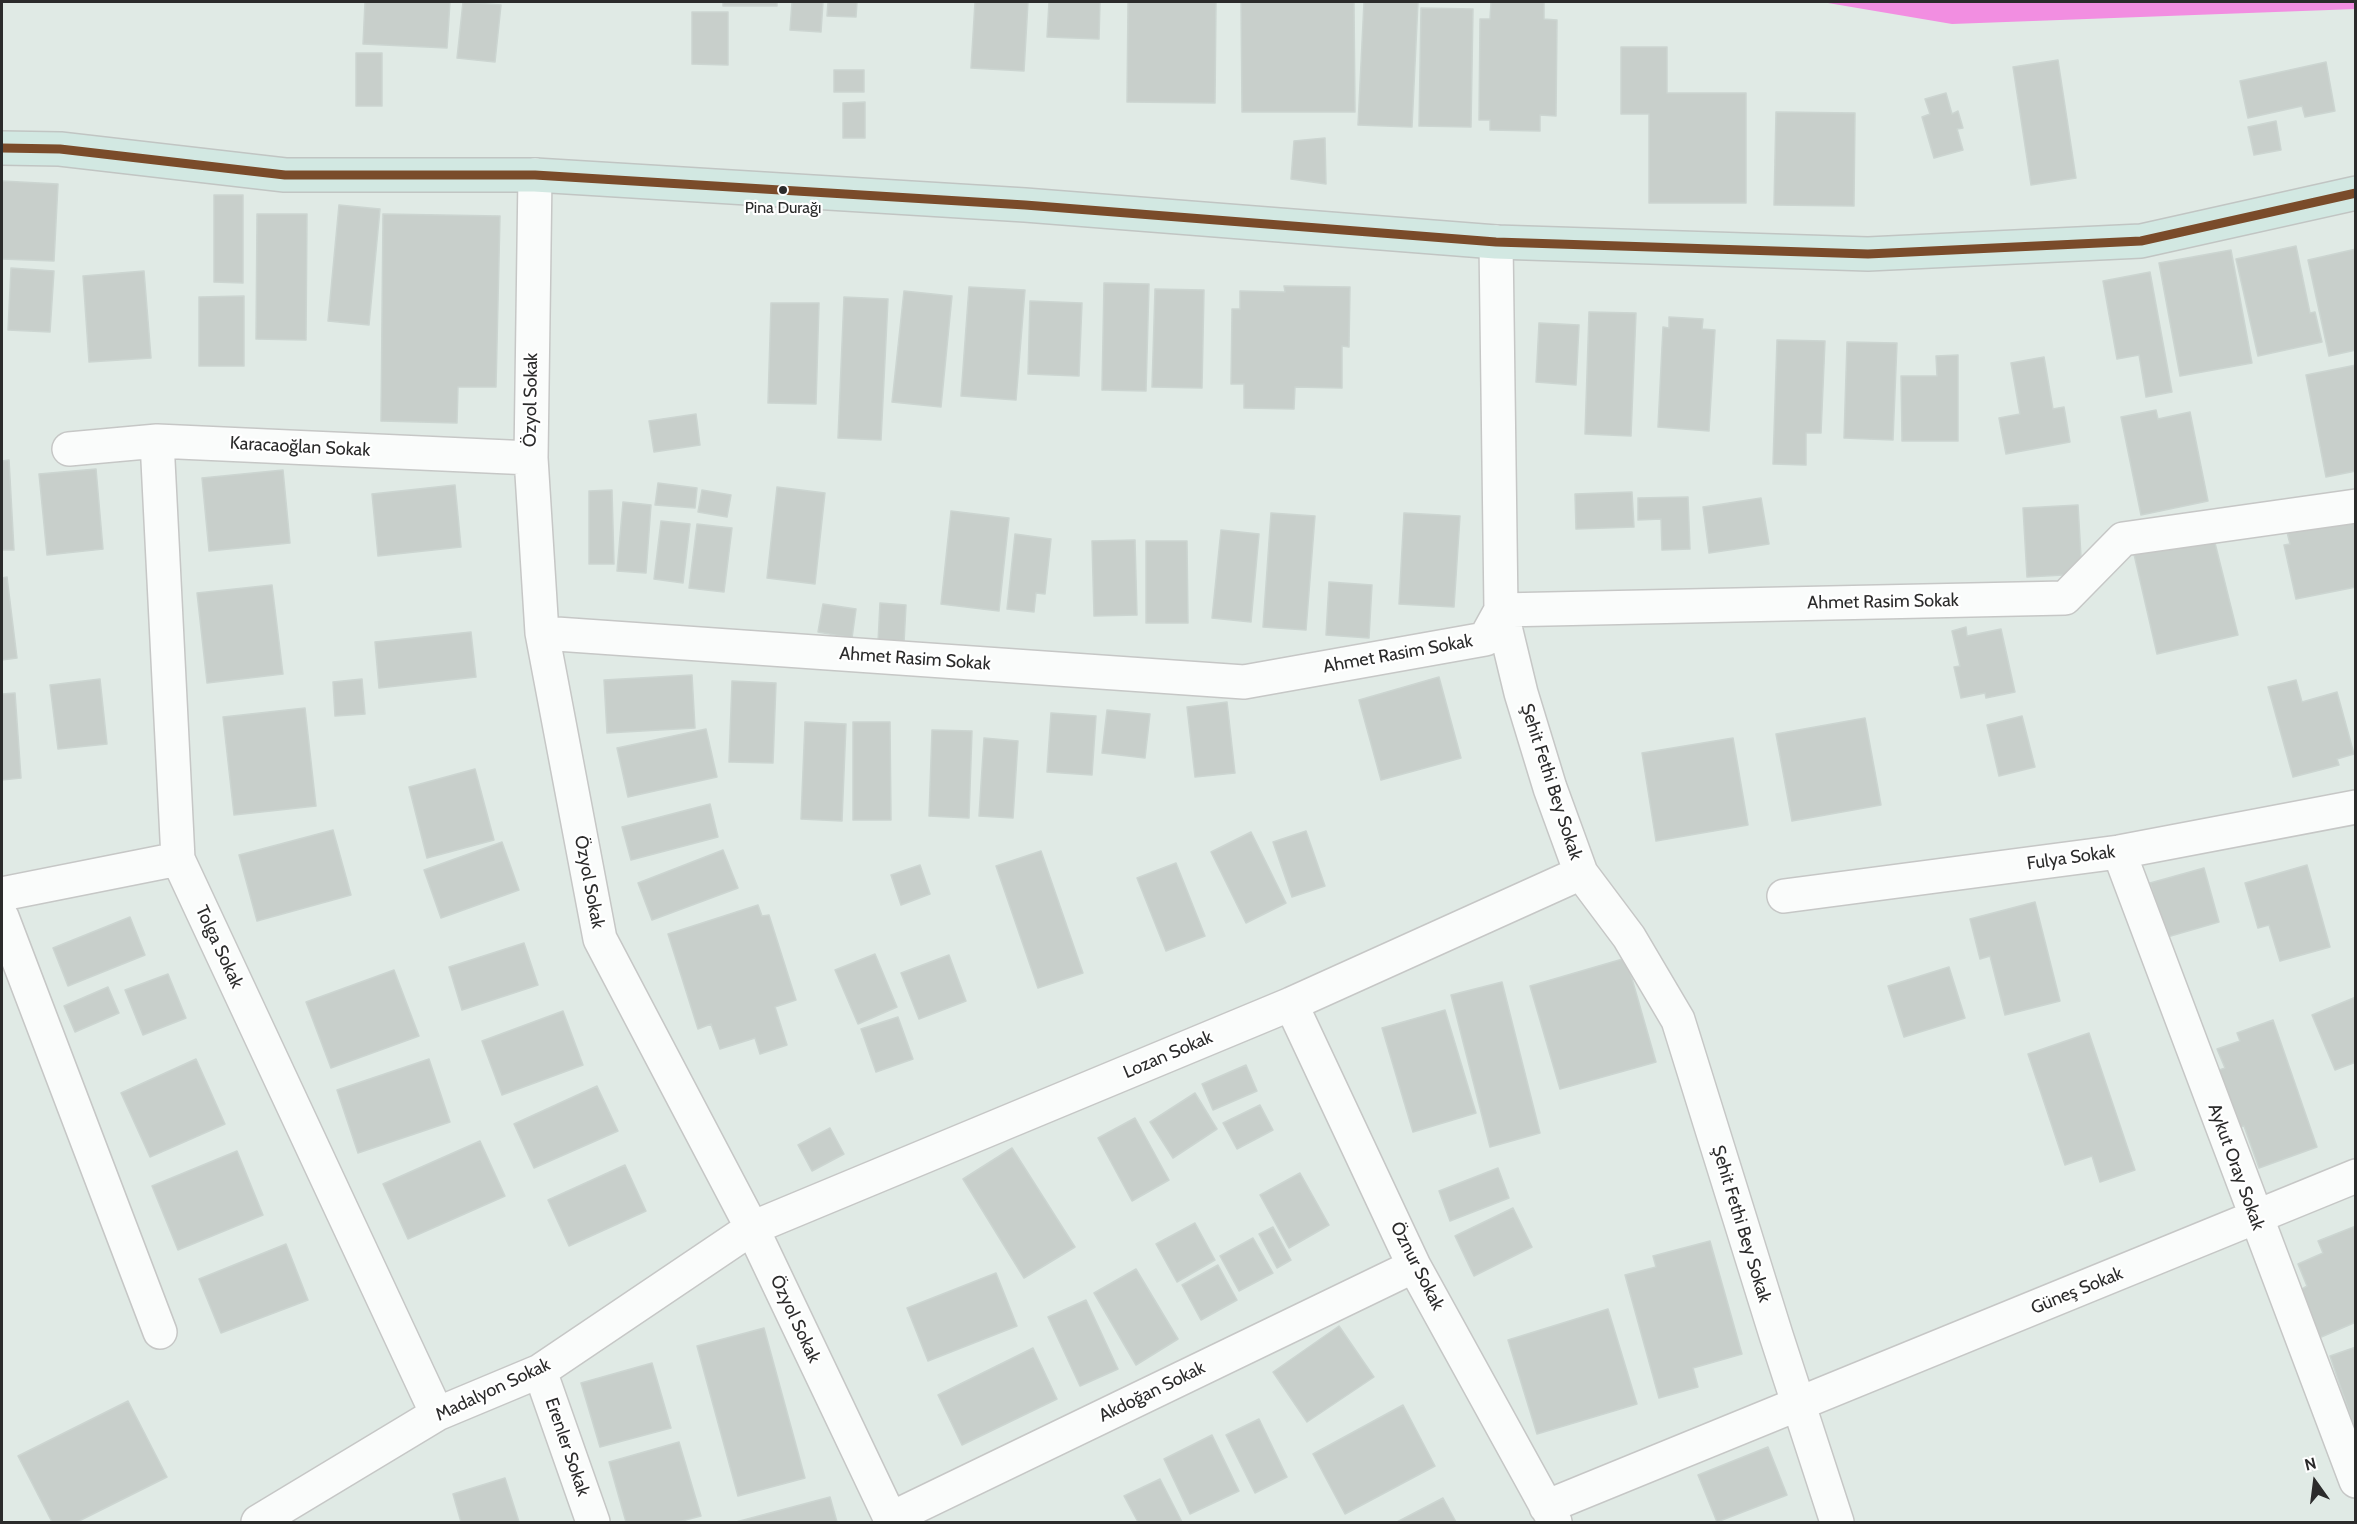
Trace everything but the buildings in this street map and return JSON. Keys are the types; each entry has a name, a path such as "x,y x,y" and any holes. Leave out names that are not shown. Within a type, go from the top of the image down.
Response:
{"main road":[{"path":"2,148 60,149 285,175 535,175 1025,205 1496,242 1868,254 2141,241 2355,193"}],"street":[{"name":"Özyol Sokak","path":"535,175 531,458 542,633 600,939 752,1227 891,1521"},
{"name":"Şehit Fethi Bey Sokak","path":"1496,242 1501,610 1521,693 1550,788 1581,873 1629,937 1678,1020 1837,1522"},
{"name":"Karacaoğlan Sokak","path":"69,449 157,441 531,458"},
{"name":"Tolga Sokak","path":"157,441 178,859 437,1414"},
{"name":"Ahmet Rasim Sokak","path":"542,633 1244,682 1485,639 1501,610 2065,598 2123,539 2355,506"},
{"name":"Fulya Sokak","path":"1784,896 2119,852 2355,807"},
{"name":"Aykut Oray Sokak","path":"2119,852 2355,1481"},
{"path":"2,894 178,859"},
{"name":"Lozan Sokak","path":"752,1227 1291,1004 1581,873"},
{"path":"2,917 160,1332"},
{"name":"Öznur Sokak","path":"1291,1004 1414,1266 1551,1515"},
{"name":"Güneş Sokak","path":"1551,1515 1798,1404 2355,1176"},
{"name":"Madalyon Sokak","path":"258,1522 437,1414 540,1371 752,1227"},
{"name":"Akdoğan Sokak","path":"891,1521 1414,1266"},
{"name":"Erenler Sokak","path":"540,1371 593,1522"}],"shaded area":[{"path":"1822,2 2355,2 2356,9 1952,24"}],"transit line":[{"path":"2,148 60,149 285,175 535,175 1025,205 1496,242 1868,254 2141,241 2356,193"}],"place":[{"name":"Pina Durağı","path":"783,190"}]}
